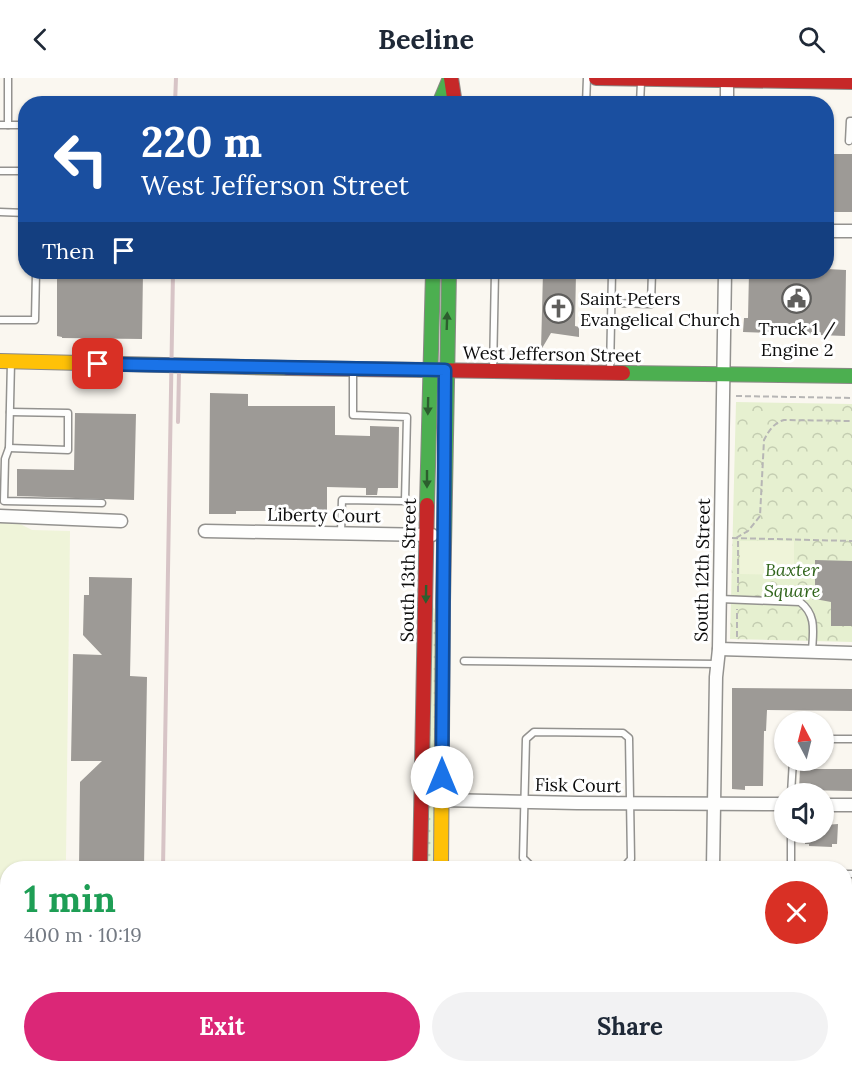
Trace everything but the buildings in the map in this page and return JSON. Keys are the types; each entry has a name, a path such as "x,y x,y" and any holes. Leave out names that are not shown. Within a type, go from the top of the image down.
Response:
{"street":[{"path":"443,96 451,78"},
{"path":"451,78 454,96"},
{"path":"596,78 852,82"},
{"path":"727,79 727,96"},
{"path":"834,231 852,231"},
{"name":"South 13th Street","path":"420,861 433,279"},
{"name":"South 13th Street","path":"441,861 443,535 448,279"},
{"name":"South 12th Street","path":"713,861 725,279"},
{"name":"West Jefferson Street","path":"6,361 353,369 852,376"},
{"path":"0,516 121,521"},
{"name":"Liberty Court","path":"205,531 443,535"},
{"path":"719,649 852,653"},
{"name":"Fisk Court","path":"442,800 774,804"},
{"path":"834,805 852,806"}],"lane":[{"path":"8,78 8,125"},
{"path":"586,96 587,78"},
{"path":"640,96 641,79"},
{"path":"849,141 850,121 852,121"},
{"path":"0,125 18,125"},
{"path":"0,171 18,171"},
{"path":"0,212 18,213"},
{"path":"0,320 35,320 36,279"},
{"path":"493,371 495,279"},
{"path":"610,373 612,279"},
{"path":"611,303 651,304 651,279"},
{"path":"6,361 10,412 9,448 5,459 3,501 102,503"},
{"path":"341,534 342,500 405,501 407,417 352,415 353,369"},
{"path":"9,448 68,450 68,413 10,412"},
{"path":"720,599 800,602 808,608 813,619 812,651"},
{"path":"464,661 717,664"},
{"path":"526,861 523,858 526,738 534,732 623,733 629,738 631,858 629,861"},
{"path":"834,739 852,739"},
{"path":"791,843 791,861"}],"path":[{"path":"733,396 852,398"},
{"path":"737,538 748,531 760,516 764,440 768,431 777,422 784,420 852,421"},
{"path":"730,538 852,541"},
{"path":"737,538 737,641"}],"green space":[{"name":"Baxter Square","path":"736,402 852,404 852,642 730,639"},
{"path":"0,522 16,522 32,530 70,531 66,860 0,861"},
{"path":"740,541 794,541 794,575 740,574"},
{"path":"433,602 438,633 434,861 427,861"}],"railway":[{"path":"175,96 176,78"},
{"path":"163,861 173,279"},
{"path":"178,422 179,371"}],"traffic: fast":[{"path":"442,96 450,78"},
{"path":"427,505 433,279"},
{"path":"443,602 449,279"},
{"path":"623,373 852,376"}],"traffic: slow":[{"path":"0,361 288,368"},
{"path":"441,861 443,602"}],"traffic: jam":[{"path":"451,78 454,96"},
{"path":"596,78 852,82"},
{"path":"288,368 623,373"},
{"path":"420,861 427,505"}],"place":[{"name":"Truck 1 / Engine 2","path":"797,299"},
{"name":"Saint Peters Evangelical Church","path":"559,308"}],"route":[{"path":"98,364 445,370 442,777"}]}
